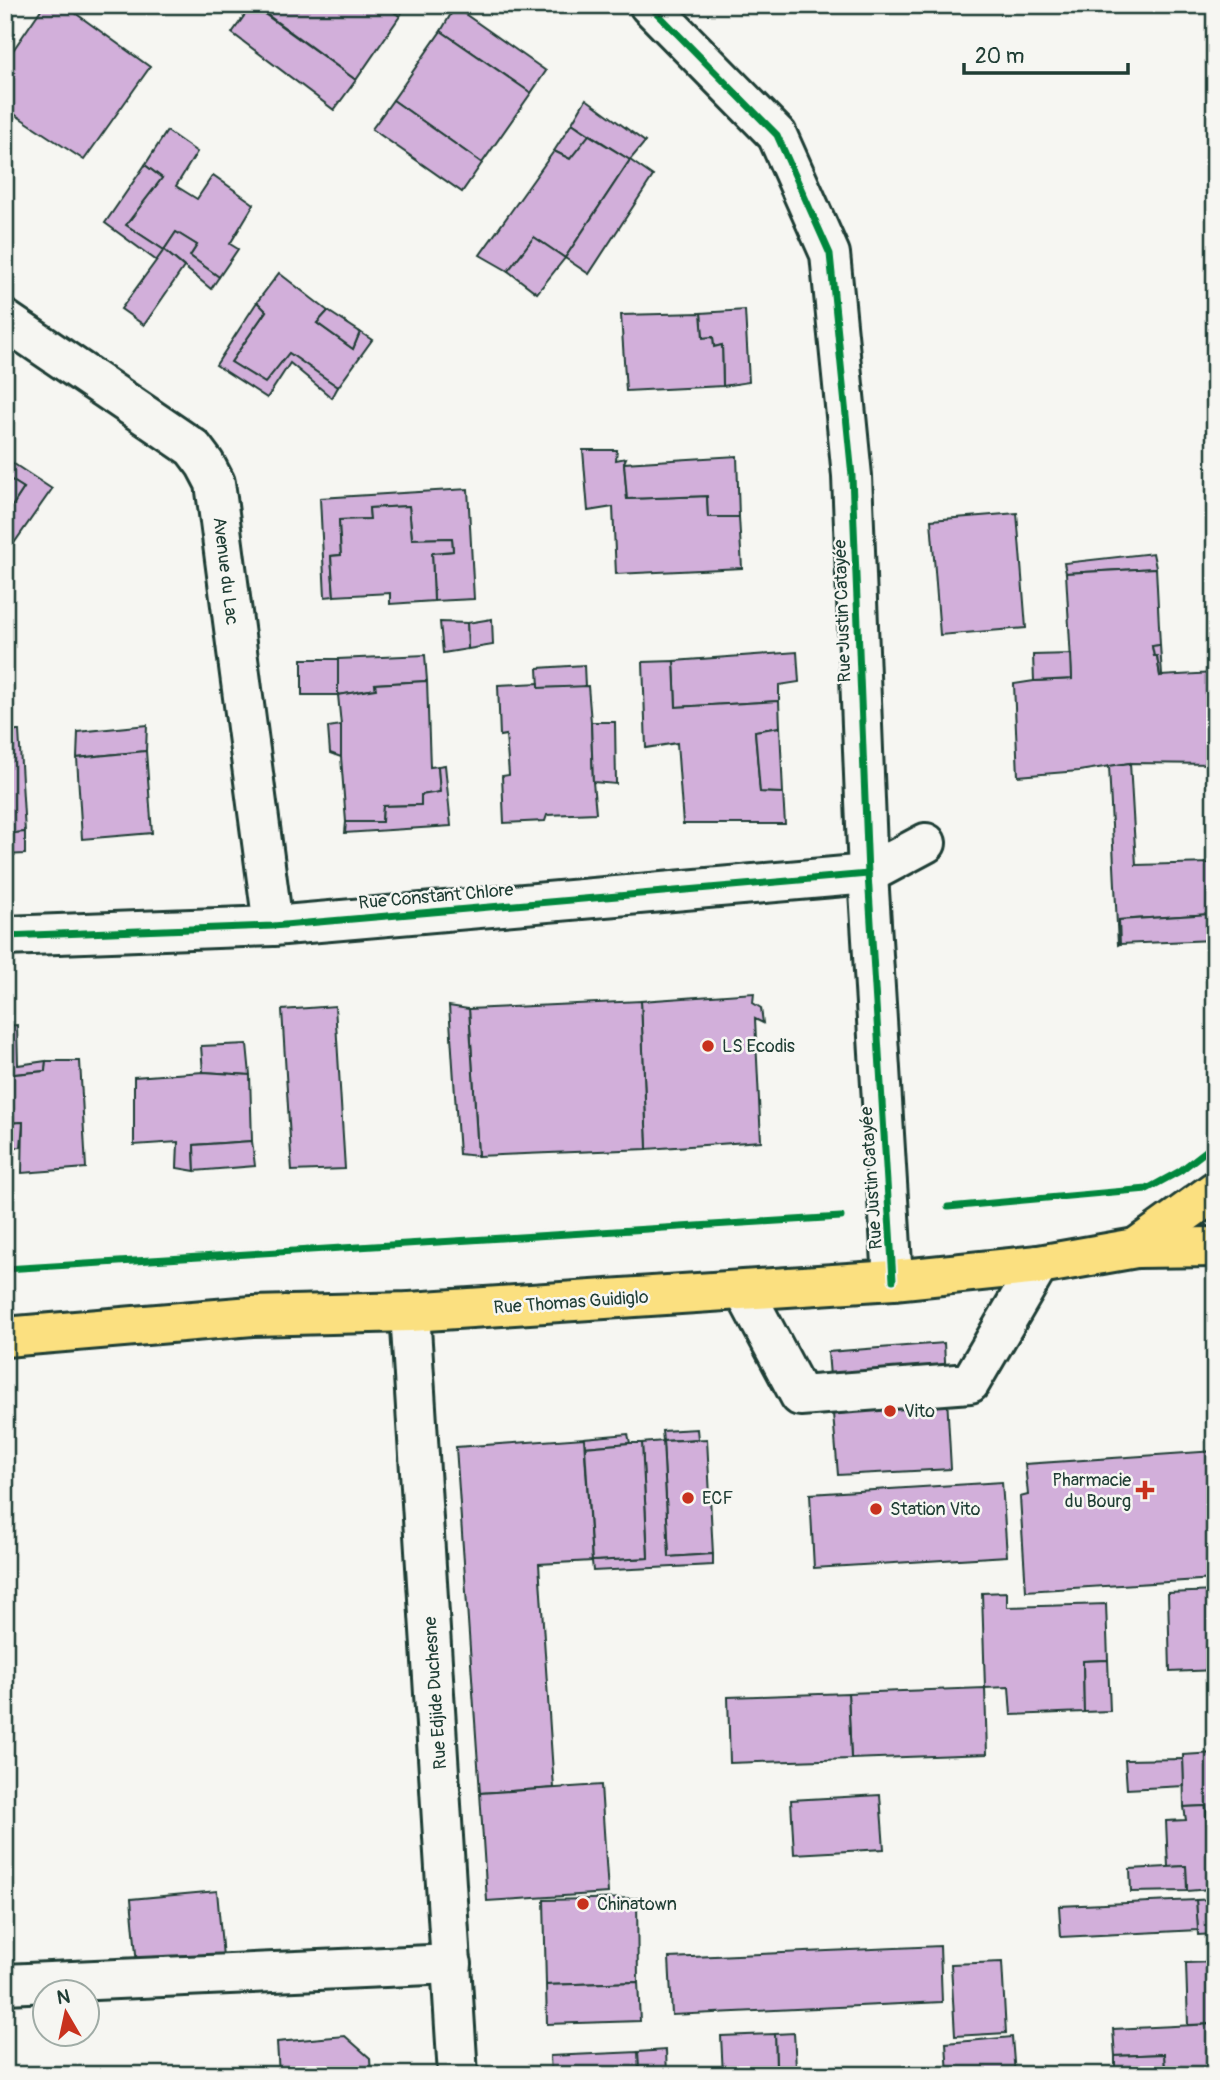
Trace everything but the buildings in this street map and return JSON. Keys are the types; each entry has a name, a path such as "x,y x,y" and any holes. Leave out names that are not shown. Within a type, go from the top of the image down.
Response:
{"main road":[{"name":"Rue Thomas Guidiglo","path":"1136,1248 1215,1191"},
{"name":"Rue Thomas Guidiglo","path":"5,1337 252,1316 410,1311 893,1280 1039,1265 1136,1248 1215,1247"}],"street":[{"name":"Rue Justin Catayée","path":"649,5 777,135 830,254 852,476 868,874 893,1280"},
{"name":"Avenue du Lac","path":"5,320 192,448 215,483 273,926"},
{"path":"868,874 926,843"},
{"name":"Rue Constant Chlore","path":"5,936 273,926 868,874"},
{"path":"744,1291 800,1396 970,1383 1039,1265"},
{"name":"Rue Edjide Duchesne","path":"410,1311 458,2075"},
{"path":"5,1984 452,1964"}],"cycle path":[{"path":"649,5 777,135 830,254 852,476 868,874 893,1280"},
{"path":"5,936 273,926 868,874"},
{"path":"948,1207 1147,1189 1180,1171 1215,1144"},
{"path":"5,1269 841,1217"}],"place":[{"name":"LS Ecodis","path":"708,1046"},
{"name":"Vito","path":"890,1411"},
{"name":"Pharmacie du Bourg","path":"1145,1490"},
{"name":"ECF","path":"688,1498"},
{"name":"Station Vito","path":"876,1509"},
{"name":"Chinatown","path":"583,1904"}]}
